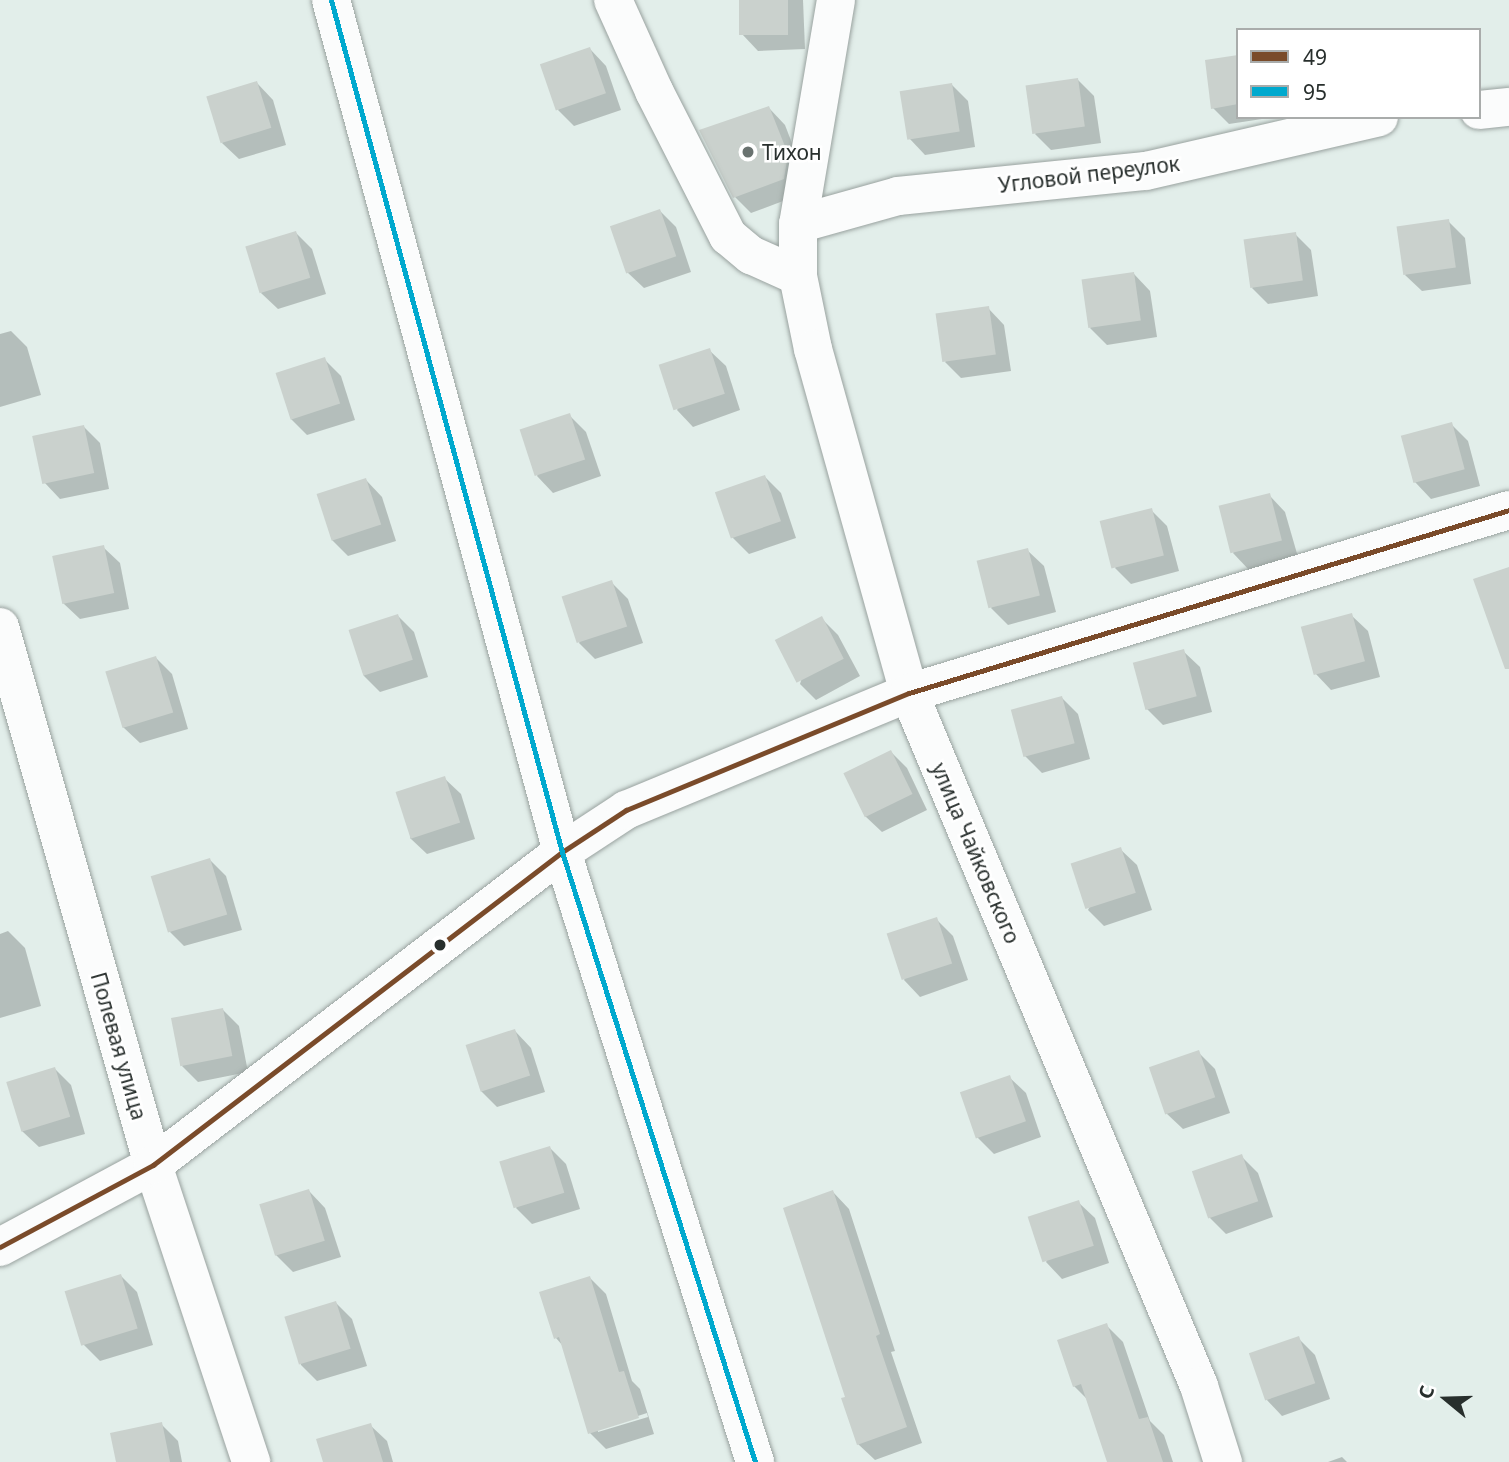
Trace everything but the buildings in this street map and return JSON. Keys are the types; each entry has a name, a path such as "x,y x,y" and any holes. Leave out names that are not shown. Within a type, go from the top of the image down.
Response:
{"street":[{"path":"331,0 562,852 755,1462"},
{"path":"613,0 654,91 728,236 751,255 799,276"},
{"name":"улица Чайковского","path":"836,0 798,224 799,276 813,349 909,693 1199,1386 1223,1462"},
{"path":"1481,110 1509,107"},
{"name":"Угловой переулок","path":"798,224 898,196 1146,171 1370,119"},
{"path":"0,1247 153,1165 562,852 626,810 909,693 1509,510"},
{"name":"Полевая улица","path":"0,627 153,1165 250,1462"}],"transit line":[{"name":"95","path":"331,0 562,852 755,1462"},
{"name":"49","path":"0,1247 153,1165 562,852 626,810 909,693 1509,510"}],"place":[{"name":"Тихон","path":"748,152"}]}
